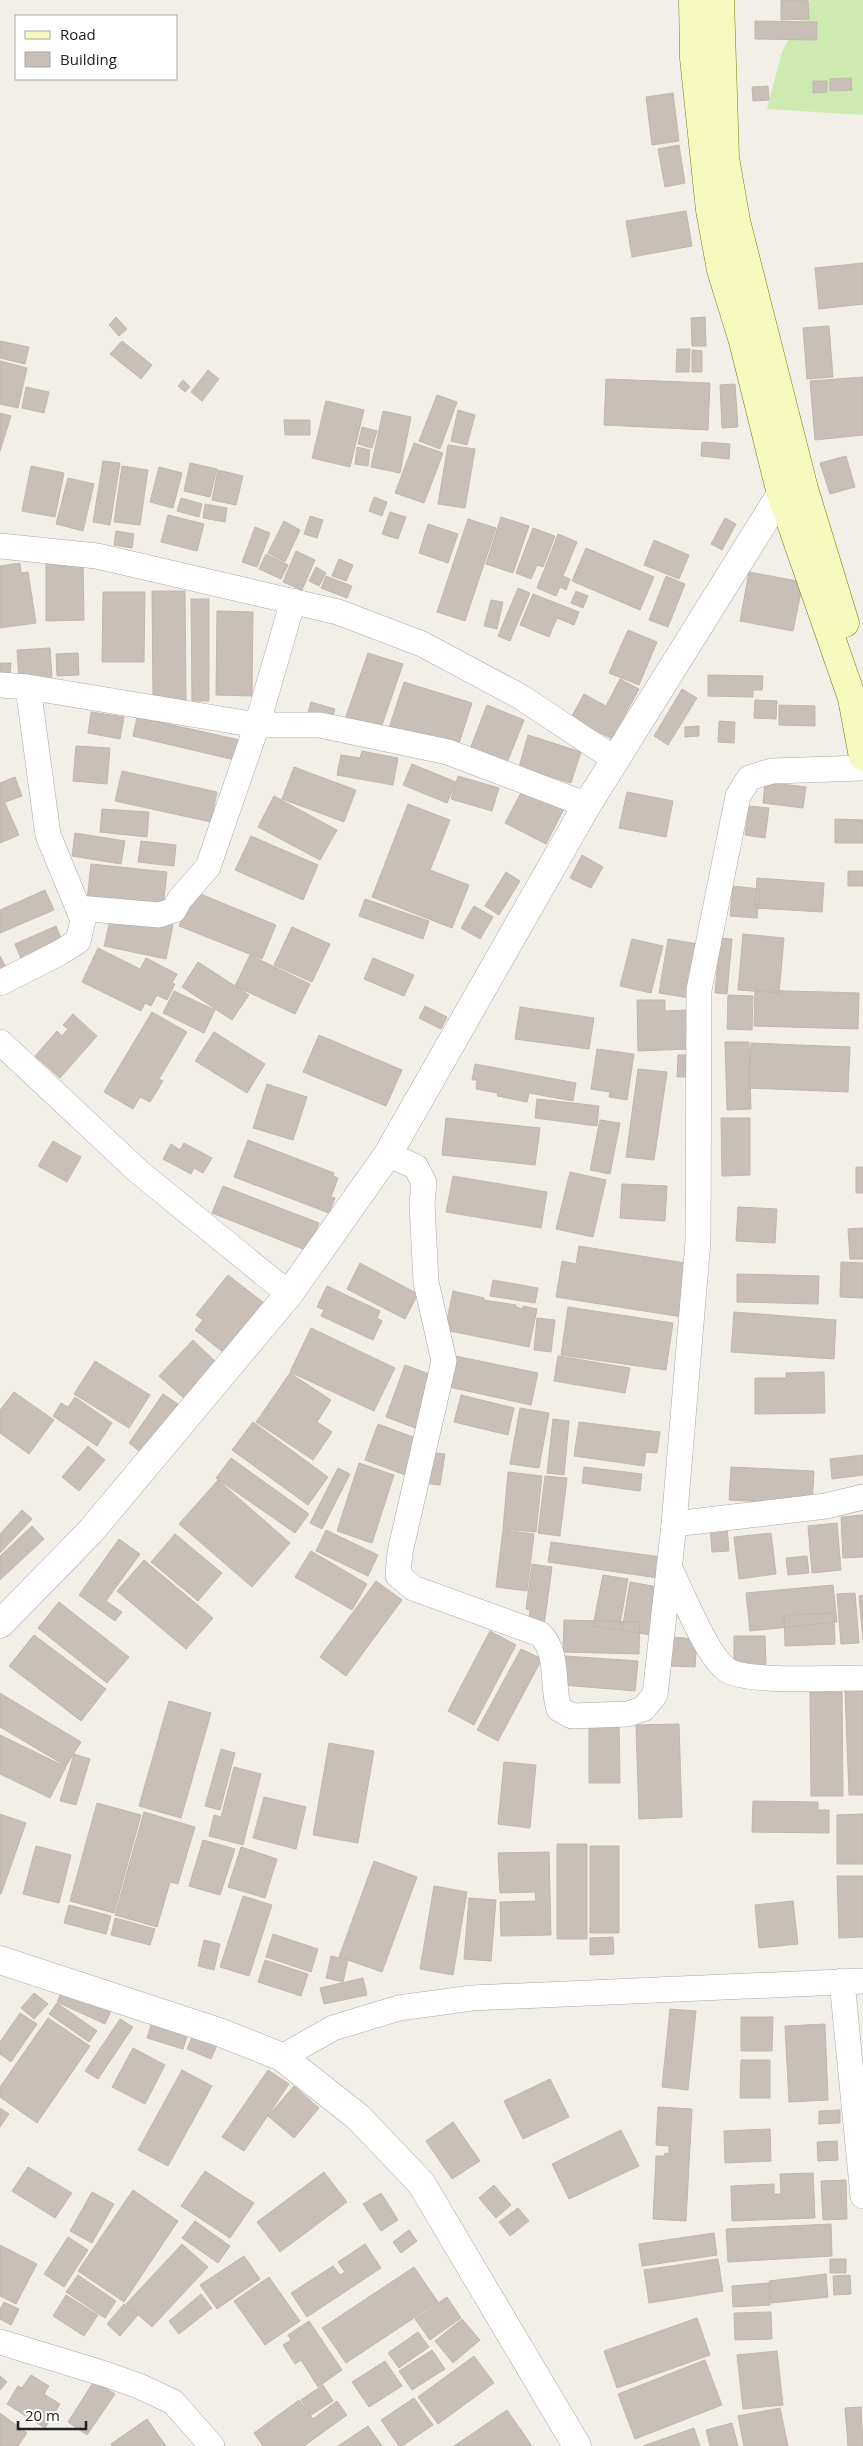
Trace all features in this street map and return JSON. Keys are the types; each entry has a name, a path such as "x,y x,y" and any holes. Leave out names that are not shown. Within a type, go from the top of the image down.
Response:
{"main road":[{"path":"693,0 694,58 710,210 721,270 743,341 781,494 852,698 863,756"},
{"path":"720,0 725,158 736,220 804,489 863,685"}],"street":[{"path":"0,1624 91,1531 289,1294 388,1154 587,805 781,494"},
{"path":"0,546 97,556 338,612 422,644 521,697 616,760"},
{"path":"79,908 130,910 159,915 174,910 180,899 208,867 258,726 292,601"},
{"path":"0,685 28,687 258,726 320,725 448,752 587,805"},
{"path":"0,982 61,952 78,941 83,920 48,835 28,687"},
{"path":"388,1154 416,1167 424,1183 422,1203 426,1282 444,1361 400,1552 398,1575 413,1588 540,1634 549,1643 553,1654 554,1694 559,1709 572,1716 628,1714 643,1709 655,1695 674,1524 698,1242 699,990 738,796 749,778 772,771 863,768"},
{"path":"0,1042 139,1172 289,1294"},
{"path":"674,1524 826,1506 863,1498"},
{"path":"669,1567 714,1657 728,1671 754,1677 863,1678"},
{"path":"0,1960 219,2032 282,2057 358,2117 421,2183 578,2446"},
{"path":"282,2057 333,2028 398,2008 472,1998 853,1981 863,2196"},
{"path":"0,2342 105,2374 173,2402 212,2446"}],"green space":[{"path":"810,0 863,0 863,115 767,109 782,52"}],"building":[{"path":"781,0 808,0 809,19 781,20"},
{"path":"755,21 817,22 817,40 755,39"},
{"path":"851,78 852,90 830,91 830,79"},
{"path":"813,81 827,81 827,92 813,93"},
{"path":"768,86 769,100 753,101 752,87"},
{"path":"673,93 679,141 652,145 646,97"},
{"path":"679,145 685,183 665,187 658,149"},
{"path":"686,211 692,246 632,257 626,221"},
{"path":"863,263 863,304 819,309 815,268"},
{"path":"116,317 127,329 119,336 109,325"},
{"path":"705,317 706,346 692,346 691,318"},
{"path":"829,326 833,377 807,379 803,328"},
{"path":"0,341 29,347 25,364 0,358"},
{"path":"122,341 152,365 141,379 110,354"},
{"path":"677,349 690,349 689,372 676,372"},
{"path":"692,350 702,351 702,372 692,372"},
{"path":"0,361 27,368 18,408 0,404"},
{"path":"208,370 219,379 202,401 191,392"},
{"path":"863,377 863,435 815,440 810,381"},
{"path":"606,379 710,383 708,430 604,425"},
{"path":"183,380 190,387 185,392 178,386"},
{"path":"735,384 738,427 722,428 720,385"},
{"path":"26,387 49,392 44,413 22,408"},
{"path":"437,395 457,402 440,449 419,441"},
{"path":"326,401 364,410 350,467 312,458"},
{"path":"458,410 475,415 467,445 451,441"},
{"path":"383,411 411,417 400,473 371,467"},
{"path":"0,413 11,416 0,451"},
{"path":"284,420 310,420 310,435 285,435"},
{"path":"362,427 377,431 372,448 358,444"},
{"path":"702,442 730,444 729,459 701,456"},
{"path":"414,443 443,453 424,503 395,493"},
{"path":"448,445 475,449 465,508 438,504"},
{"path":"357,447 370,450 368,466 355,464"},
{"path":"846,456 855,487 830,494 820,463"},
{"path":"103,461 120,463 110,525 93,522"},
{"path":"190,463 217,469 210,497 184,491"},
{"path":"31,466 64,473 55,517 22,511"},
{"path":"122,466 148,470 140,525 114,522"},
{"path":"159,467 182,473 173,508 150,502"},
{"path":"218,470 243,476 236,505 212,500"},
{"path":"68,478 94,484 83,531 56,524"},
{"path":"374,497 387,502 382,516 369,511"},
{"path":"181,498 202,504 199,517 177,511"},
{"path":"205,504 227,508 225,522 203,518"},
{"path":"390,512 406,517 398,539 382,534"},
{"path":"168,515 204,524 197,551 161,542"},
{"path":"310,516 323,520 317,538 304,534"},
{"path":"501,517 529,526 513,573 486,564"},
{"path":"725,518 736,524 722,550 711,544"},
{"path":"468,519 496,528 465,621 437,612"},
{"path":"284,521 300,530 285,562 268,553"},
{"path":"428,524 458,534 448,563 419,553"},
{"path":"255,527 270,533 257,567 242,562"},
{"path":"533,528 555,536 543,567 537,565 531,579 516,573"},
{"path":"116,531 134,534 132,548 114,545"},
{"path":"558,534 577,542 563,576 570,579 566,590 560,587 556,596 537,588"},
{"path":"654,540 689,555 679,579 644,565"},
{"path":"586,548 654,577 640,610 572,581"},
{"path":"296,551 315,560 302,590 283,582"},
{"path":"266,554 288,565 281,579 259,569"},
{"path":"339,559 353,565 346,581 332,576"},
{"path":"83,561 84,620 46,621 46,562"},
{"path":"20,563 21,573 28,572 36,623 0,628 0,566"},
{"path":"316,567 326,573 319,586 309,581"},
{"path":"749,572 803,582 793,631 740,621"},
{"path":"326,576 352,586 347,598 321,588"},
{"path":"666,576 685,584 668,627 649,620"},
{"path":"518,588 530,593 510,641 498,636"},
{"path":"152,591 185,591 186,700 153,701"},
{"path":"576,591 588,596 583,608 571,603"},
{"path":"103,592 145,592 144,662 102,662"},
{"path":"533,594 579,612 574,625 557,618 549,637 520,625"},
{"path":"191,599 209,599 209,701 192,701"},
{"path":"491,600 503,602 497,629 484,626"},
{"path":"217,611 253,612 252,696 216,695"},
{"path":"628,630 657,642 639,685 609,673"},
{"path":"50,648 52,677 19,679 17,650"},
{"path":"78,653 79,675 57,676 56,654"},
{"path":"368,653 403,664 380,731 345,719"},
{"path":"0,663 11,663 10,674 0,674"},
{"path":"708,675 763,676 762,690 753,690 753,697 708,696"},
{"path":"620,679 639,689 612,739 571,718 584,694 606,706"},
{"path":"404,682 472,703 457,750 389,728"},
{"path":"682,689 697,698 668,745 654,736"},
{"path":"755,700 777,701 776,719 754,718"},
{"path":"311,702 335,709 330,726 306,719"},
{"path":"487,705 524,720 505,768 468,754"},
{"path":"779,705 815,706 815,726 779,725"},
{"path":"91,712 124,717 120,739 88,733"},
{"path":"137,717 244,741 239,761 133,736"},
{"path":"719,721 735,722 734,743 718,742"},
{"path":"699,726 699,736 685,737 685,727"},
{"path":"528,735 581,752 571,783 519,767"},
{"path":"76,746 110,748 107,784 73,781"},
{"path":"362,751 398,758 393,785 337,775 341,755 360,758"},
{"path":"412,764 456,782 447,803 403,785"},
{"path":"294,767 356,790 344,822 282,799"},
{"path":"122,771 217,792 211,822 115,801"},
{"path":"458,776 499,788 492,811 451,799"},
{"path":"15,777 22,796 0,804 0,783"},
{"path":"765,782 806,787 803,808 763,803"},
{"path":"524,787 565,807 546,844 505,823"},
{"path":"627,792 673,801 666,837 619,828"},
{"path":"274,796 337,830 320,860 258,827"},
{"path":"5,803 19,835 0,843 0,805"},
{"path":"408,804 450,820 430,870 469,885 452,928 372,897"},
{"path":"749,806 769,808 765,838 745,835"},
{"path":"102,809 149,812 147,837 100,832"},
{"path":"835,819 863,820 863,843 835,843"},
{"path":"75,833 125,841 121,864 72,856"},
{"path":"251,836 318,865 303,900 235,870"},
{"path":"141,841 176,845 174,866 138,862"},
{"path":"582,855 603,867 591,888 570,878"},
{"path":"91,864 167,872 163,907 87,900"},
{"path":"848,871 863,871 863,886 848,886"},
{"path":"506,872 520,881 499,915 485,906"},
{"path":"757,878 824,883 822,912 755,908"},
{"path":"733,886 760,889 757,918 730,916"},
{"path":"45,890 54,910 0,933 0,910"},
{"path":"193,891 276,925 262,959 179,926"},
{"path":"365,899 429,921 423,939 359,916"},
{"path":"474,906 493,917 480,939 461,928"},
{"path":"112,912 173,925 166,959 104,946"},
{"path":"56,926 65,948 24,966 15,944"},
{"path":"292,927 330,944 312,982 274,965"},
{"path":"743,934 784,938 779,993 738,990"},
{"path":"720,938 732,939 727,994 715,993"},
{"path":"632,939 663,946 651,993 620,986"},
{"path":"668,939 698,944 690,998 659,993"},
{"path":"98,948 140,969 146,958 177,974 172,983 175,984 167,1000 157,995 151,1006 145,1003 141,1011 82,982"},
{"path":"250,955 310,984 295,1014 235,986"},
{"path":"0,956 7,969 0,972"},
{"path":"373,958 414,975 404,996 364,979"},
{"path":"198,962 249,995 232,1020 182,987"},
{"path":"755,990 859,993 858,1029 754,1026"},
{"path":"174,991 215,1010 204,1033 163,1013"},
{"path":"728,995 753,996 752,1030 727,1029"},
{"path":"637,1000 665,1000 665,1011 687,1010 688,1049 638,1051"},
{"path":"425,1006 447,1017 441,1029 419,1018"},
{"path":"520,1007 594,1018 589,1049 515,1039"},
{"path":"152,1012 187,1032 159,1079 163,1081 150,1102 140,1097 133,1109 104,1092"},
{"path":"73,1014 97,1036 60,1078 35,1056 57,1031 62,1036 68,1029 63,1025"},
{"path":"214,1032 265,1064 247,1093 195,1061"},
{"path":"319,1035 402,1070 386,1106 303,1072"},
{"path":"725,1042 749,1042 751,1109 727,1110"},
{"path":"751,1043 850,1047 848,1092 748,1088"},
{"path":"597,1049 634,1054 627,1100 609,1097 610,1092 591,1089"},
{"path":"678,1055 690,1055 690,1077 677,1077"},
{"path":"475,1064 576,1083 573,1101 529,1093 527,1102 497,1096 498,1093 476,1089 477,1080 472,1080"},
{"path":"638,1069 667,1072 654,1160 626,1157"},
{"path":"267,1084 307,1097 293,1140 253,1128"},
{"path":"537,1099 599,1106 597,1126 535,1118"},
{"path":"446,1118 540,1128 535,1165 442,1155"},
{"path":"721,1118 750,1118 750,1175 722,1176"},
{"path":"600,1120 620,1123 610,1174 590,1170"},
{"path":"248,1140 334,1173 333,1176 338,1178 331,1197 335,1198 329,1213 234,1177"},
{"path":"53,1141 81,1157 67,1182 38,1166"},
{"path":"184,1143 212,1158 203,1173 194,1168 191,1174 163,1159 171,1144 180,1150"},
{"path":"856,1167 863,1167 863,1193 856,1193"},
{"path":"570,1172 606,1180 593,1237 556,1229"},
{"path":"453,1176 547,1192 541,1228 446,1212"},
{"path":"622,1184 667,1186 665,1221 620,1218"},
{"path":"223,1186 319,1223 308,1251 212,1213"},
{"path":"738,1207 777,1209 775,1243 736,1241"},
{"path":"863,1228 863,1259 850,1259 848,1229"},
{"path":"579,1246 691,1264 682,1317 556,1297 562,1261 576,1264"},
{"path":"841,1262 863,1263 863,1298 840,1297"},
{"path":"360,1263 418,1294 405,1319 347,1289"},
{"path":"737,1274 819,1276 818,1304 737,1302"},
{"path":"228,1275 264,1303 224,1353 195,1330 203,1320 196,1315"},
{"path":"493,1280 538,1288 535,1303 490,1296"},
{"path":"327,1286 380,1311 377,1318 382,1321 373,1340 321,1316 324,1310 317,1307"},
{"path":"453,1291 484,1298 484,1300 516,1305 516,1307 523,1309 523,1306 537,1309 529,1347 445,1330"},
{"path":"568,1307 673,1323 666,1370 561,1355"},
{"path":"734,1312 836,1320 834,1359 731,1352"},
{"path":"537,1318 555,1320 551,1352 534,1350"},
{"path":"311,1328 395,1368 374,1411 290,1372"},
{"path":"193,1340 220,1366 187,1401 159,1376"},
{"path":"455,1356 538,1373 531,1405 449,1387"},
{"path":"558,1356 630,1368 625,1393 554,1381"},
{"path":"95,1361 150,1395 129,1428 74,1394"},
{"path":"405,1365 437,1377 418,1429 386,1417"},
{"path":"824,1372 825,1413 755,1414 755,1378 786,1378 786,1373"},
{"path":"290,1373 331,1400 317,1422 332,1432 313,1460 256,1422"},
{"path":"14,1392 54,1420 29,1454 0,1433 0,1410"},
{"path":"163,1394 178,1404 143,1454 129,1443"},
{"path":"461,1395 514,1408 508,1435 454,1422"},
{"path":"75,1397 112,1423 97,1446 53,1416 61,1403 68,1407"},
{"path":"520,1408 549,1413 539,1468 510,1464"},
{"path":"553,1419 569,1421 564,1475 547,1473"},
{"path":"253,1422 328,1477 308,1505 232,1450"},
{"path":"579,1422 660,1432 657,1453 646,1452 644,1466 574,1456"},
{"path":"378,1424 421,1440 408,1476 365,1460"},
{"path":"88,1446 105,1460 79,1491 62,1477"},
{"path":"428,1452 445,1454 440,1485 423,1483"},
{"path":"863,1455 863,1475 832,1479 830,1459"},
{"path":"231,1458 309,1514 295,1533 216,1478"},
{"path":"359,1463 394,1475 372,1543 337,1531"},
{"path":"584,1467 642,1474 640,1491 582,1483"},
{"path":"731,1467 814,1471 812,1504 729,1500"},
{"path":"338,1468 350,1474 322,1529 310,1523"},
{"path":"508,1472 542,1476 536,1532 503,1529"},
{"path":"545,1476 567,1478 560,1536 538,1533"},
{"path":"218,1480 290,1543 252,1587 179,1524"},
{"path":"22,1510 32,1519 0,1553 0,1534"},
{"path":"863,1515 863,1557 843,1558 841,1517"},
{"path":"837,1523 841,1570 812,1573 808,1526"},
{"path":"32,1526 44,1539 0,1580 0,1556"},
{"path":"727,1527 729,1551 712,1552 710,1528"},
{"path":"326,1530 378,1555 368,1576 316,1551"},
{"path":"503,1530 534,1534 527,1591 496,1587"},
{"path":"771,1533 776,1574 739,1579 734,1537"},
{"path":"175,1534 222,1573 198,1601 151,1562"},
{"path":"119,1539 140,1554 106,1601 122,1612 115,1621 79,1595"},
{"path":"551,1542 661,1557 658,1578 548,1562"},
{"path":"311,1551 367,1584 352,1610 295,1577"},
{"path":"807,1556 809,1573 788,1575 786,1558"},
{"path":"144,1560 213,1618 186,1649 117,1591"},
{"path":"532,1564 552,1567 544,1626 528,1624 530,1610 526,1609"},
{"path":"603,1575 628,1579 619,1630 593,1626"},
{"path":"376,1581 402,1600 346,1676 320,1657"},
{"path":"630,1582 664,1588 656,1636 622,1630"},
{"path":"833,1585 837,1622 750,1631 746,1593"},
{"path":"855,1593 859,1643 841,1644 837,1594"},
{"path":"863,1595 863,1640 859,1596"},
{"path":"59,1602 129,1657 107,1683 38,1628"},
{"path":"834,1613 835,1644 785,1646 784,1615"},
{"path":"564,1620 640,1622 639,1654 563,1652"},
{"path":"490,1631 516,1645 474,1725 448,1711"},
{"path":"34,1635 106,1689 81,1721 9,1666"},
{"path":"734,1636 765,1636 766,1665 734,1665"},
{"path":"671,1637 697,1639 695,1667 669,1666"},
{"path":"521,1649 542,1659 498,1741 477,1730"},
{"path":"565,1656 638,1661 635,1691 563,1685"},
{"path":"863,1690 863,1795 849,1795 845,1691"},
{"path":"810,1692 842,1692 843,1796 811,1796"},
{"path":"0,1693 81,1742 66,1766 0,1727"},
{"path":"169,1701 211,1713 181,1818 139,1806"},
{"path":"589,1721 619,1721 620,1783 589,1783"},
{"path":"679,1724 682,1817 639,1819 636,1725"},
{"path":"0,1735 66,1767 50,1798 0,1774"},
{"path":"329,1743 374,1751 358,1843 313,1835"},
{"path":"221,1749 235,1753 220,1810 205,1806"},
{"path":"74,1754 90,1759 76,1805 60,1801"},
{"path":"504,1762 536,1765 530,1828 498,1824"},
{"path":"234,1767 261,1774 243,1845 209,1836 214,1815 221,1817"},
{"path":"264,1797 306,1807 296,1849 253,1838"},
{"path":"753,1801 818,1802 818,1810 829,1810 829,1833 752,1832"},
{"path":"97,1803 141,1815 114,1913 70,1901"},
{"path":"144,1812 195,1827 178,1884 170,1882 157,1927 115,1915"},
{"path":"0,1814 26,1823 1,1894 0,1894"},
{"path":"863,1814 863,1864 837,1864 837,1815"},
{"path":"203,1840 235,1849 220,1895 189,1886"},
{"path":"557,1844 587,1844 587,1939 557,1939"},
{"path":"36,1846 71,1855 59,1903 23,1894"},
{"path":"590,1846 619,1846 619,1933 590,1933"},
{"path":"241,1847 277,1859 265,1898 228,1887"},
{"path":"549,1852 551,1935 501,1936 500,1902 536,1901 535,1892 500,1893 498,1853"},
{"path":"374,1861 417,1877 382,1972 339,1957"},
{"path":"837,1876 863,1876 863,1937 839,1938"},
{"path":"434,1886 467,1892 453,1975 420,1969"},
{"path":"243,1896 272,1905 249,1976 220,1967"},
{"path":"469,1898 496,1900 491,1961 464,1959"},
{"path":"793,1901 798,1944 759,1948 755,1905"},
{"path":"69,1905 111,1916 106,1934 64,1923"},
{"path":"115,1918 155,1929 150,1945 111,1935"},
{"path":"273,1934 318,1949 311,1972 266,1957"},
{"path":"613,1937 614,1954 590,1955 590,1938"},
{"path":"204,1940 220,1944 214,1970 198,1966"},
{"path":"331,1956 348,1960 343,1982 326,1978"},
{"path":"265,1960 308,1974 301,1996 258,1982"},
{"path":"363,1978 367,1995 324,2004 320,1988"},
{"path":"63,1989 111,2011 105,2024 57,2002"},
{"path":"34,1993 48,2004 34,2019 21,2008"},
{"path":"57,2003 97,2031 89,2042 49,2014"},
{"path":"670,2009 696,2011 688,2090 662,2087"},
{"path":"20,2013 37,2024 11,2062 0,2054 0,2042"},
{"path":"741,2017 773,2017 772,2051 741,2051"},
{"path":"48,2018 90,2046 37,2123 0,2097 0,2087"},
{"path":"120,2019 133,2027 98,2079 85,2071"},
{"path":"152,2022 188,2033 183,2049 147,2038"},
{"path":"825,2024 828,2100 789,2102 785,2026"},
{"path":"193,2035 217,2045 211,2059 187,2049"},
{"path":"133,2048 165,2065 145,2104 112,2087"},
{"path":"741,2060 770,2060 770,2098 740,2098"},
{"path":"182,2070 212,2086 168,2166 138,2150"},
{"path":"268,2070 289,2084 244,2151 222,2137"},
{"path":"550,2079 569,2117 523,2139 504,2101"},
{"path":"294,2086 319,2108 294,2138 268,2116"},
{"path":"658,2107 692,2109 686,2221 653,2219 656,2156 664,2156 665,2153 669,2154 669,2146 656,2145"},
{"path":"0,2108 9,2114 0,2127"},
{"path":"840,2110 840,2123 819,2124 819,2111"},
{"path":"453,2122 480,2161 452,2179 426,2141"},
{"path":"770,2129 771,2161 725,2163 724,2131"},
{"path":"621,2130 639,2166 569,2199 552,2164"},
{"path":"837,2141 838,2160 818,2161 817,2142"},
{"path":"28,2167 72,2193 55,2218 12,2191"},
{"path":"205,2171 254,2203 230,2238 181,2206"},
{"path":"324,2172 347,2202 280,2252 257,2222"},
{"path":"813,2173 815,2218 732,2221 731,2186 774,2184 774,2194 781,2194 780,2174"},
{"path":"846,2180 847,2219 823,2220 821,2181"},
{"path":"494,2185 511,2205 496,2218 479,2198"},
{"path":"133,2190 178,2221 124,2302 78,2271"},
{"path":"92,2192 114,2204 92,2243 70,2231"},
{"path":"381,2193 398,2220 381,2231 363,2204"},
{"path":"518,2208 529,2221 510,2236 499,2222"},
{"path":"195,2221 230,2246 218,2263 182,2238"},
{"path":"831,2224 832,2256 728,2262 726,2229"},
{"path":"409,2230 417,2241 401,2253 393,2242"},
{"path":"714,2233 717,2255 642,2266 639,2244"},
{"path":"68,2237 88,2250 64,2287 44,2274"},
{"path":"182,2244 208,2267 152,2327 126,2304"},
{"path":"365,2244 381,2268 307,2317 291,2293 333,2266 340,2275 345,2272 338,2262"},
{"path":"0,2245 37,2264 16,2304 0,2296"},
{"path":"244,2256 260,2279 217,2309 200,2285"},
{"path":"718,2259 723,2291 649,2303 644,2270"},
{"path":"830,2259 846,2259 846,2273 830,2273"},
{"path":"414,2267 438,2302 346,2363 322,2328"},
{"path":"826,2274 828,2297 771,2303 769,2281"},
{"path":"78,2275 116,2301 105,2318 66,2292"},
{"path":"850,2275 851,2294 834,2295 833,2276"},
{"path":"269,2277 300,2321 265,2345 234,2301"},
{"path":"769,2283 770,2305 733,2307 732,2286"},
{"path":"201,2294 212,2308 179,2334 169,2321"},
{"path":"66,2295 98,2315 84,2336 53,2316"},
{"path":"447,2297 461,2318 430,2340 415,2319"},
{"path":"4,2302 19,2309 11,2325 0,2319 0,2309"},
{"path":"124,2304 138,2315 120,2336 107,2324"},
{"path":"771,2312 772,2339 735,2340 734,2313"},
{"path":"697,2318 710,2355 617,2388 604,2351"},
{"path":"462,2319 480,2340 453,2363 435,2341"},
{"path":"309,2321 342,2370 318,2387 301,2360 295,2364 283,2345 291,2340 288,2335"},
{"path":"418,2332 429,2347 399,2368 388,2353"},
{"path":"432,2350 445,2369 412,2390 399,2371"},
{"path":"777,2351 783,2405 743,2409 737,2355"},
{"path":"474,2356 494,2383 438,2424 418,2397"},
{"path":"705,2360 722,2405 635,2439 618,2394"},
{"path":"385,2361 402,2386 369,2407 352,2382"},
{"path":"31,2375 49,2386 44,2394 60,2404 45,2428 7,2404 18,2386 22,2388"},
{"path":"0,2376 7,2382 0,2390"},
{"path":"94,2381 115,2394 87,2435 68,2422"},
{"path":"323,2385 333,2401 311,2415 301,2400"},
{"path":"414,2398 433,2425 402,2446 399,2446 381,2420"},
{"path":"299,2400 313,2419 337,2401 347,2415 304,2446 263,2446 254,2433"},
{"path":"861,2407 863,2446 848,2446 845,2408"},
{"path":"780,2408 788,2446 744,2446 738,2416"},
{"path":"507,2410 532,2446 454,2446"},
{"path":"0,2413 27,2433 18,2446 0,2446"},
{"path":"147,2419 166,2446 112,2446 111,2444"},
{"path":"732,2423 738,2446 710,2446 706,2430"},
{"path":"368,2426 382,2446 338,2446"},
{"path":"694,2428 700,2446 643,2446"}]}
